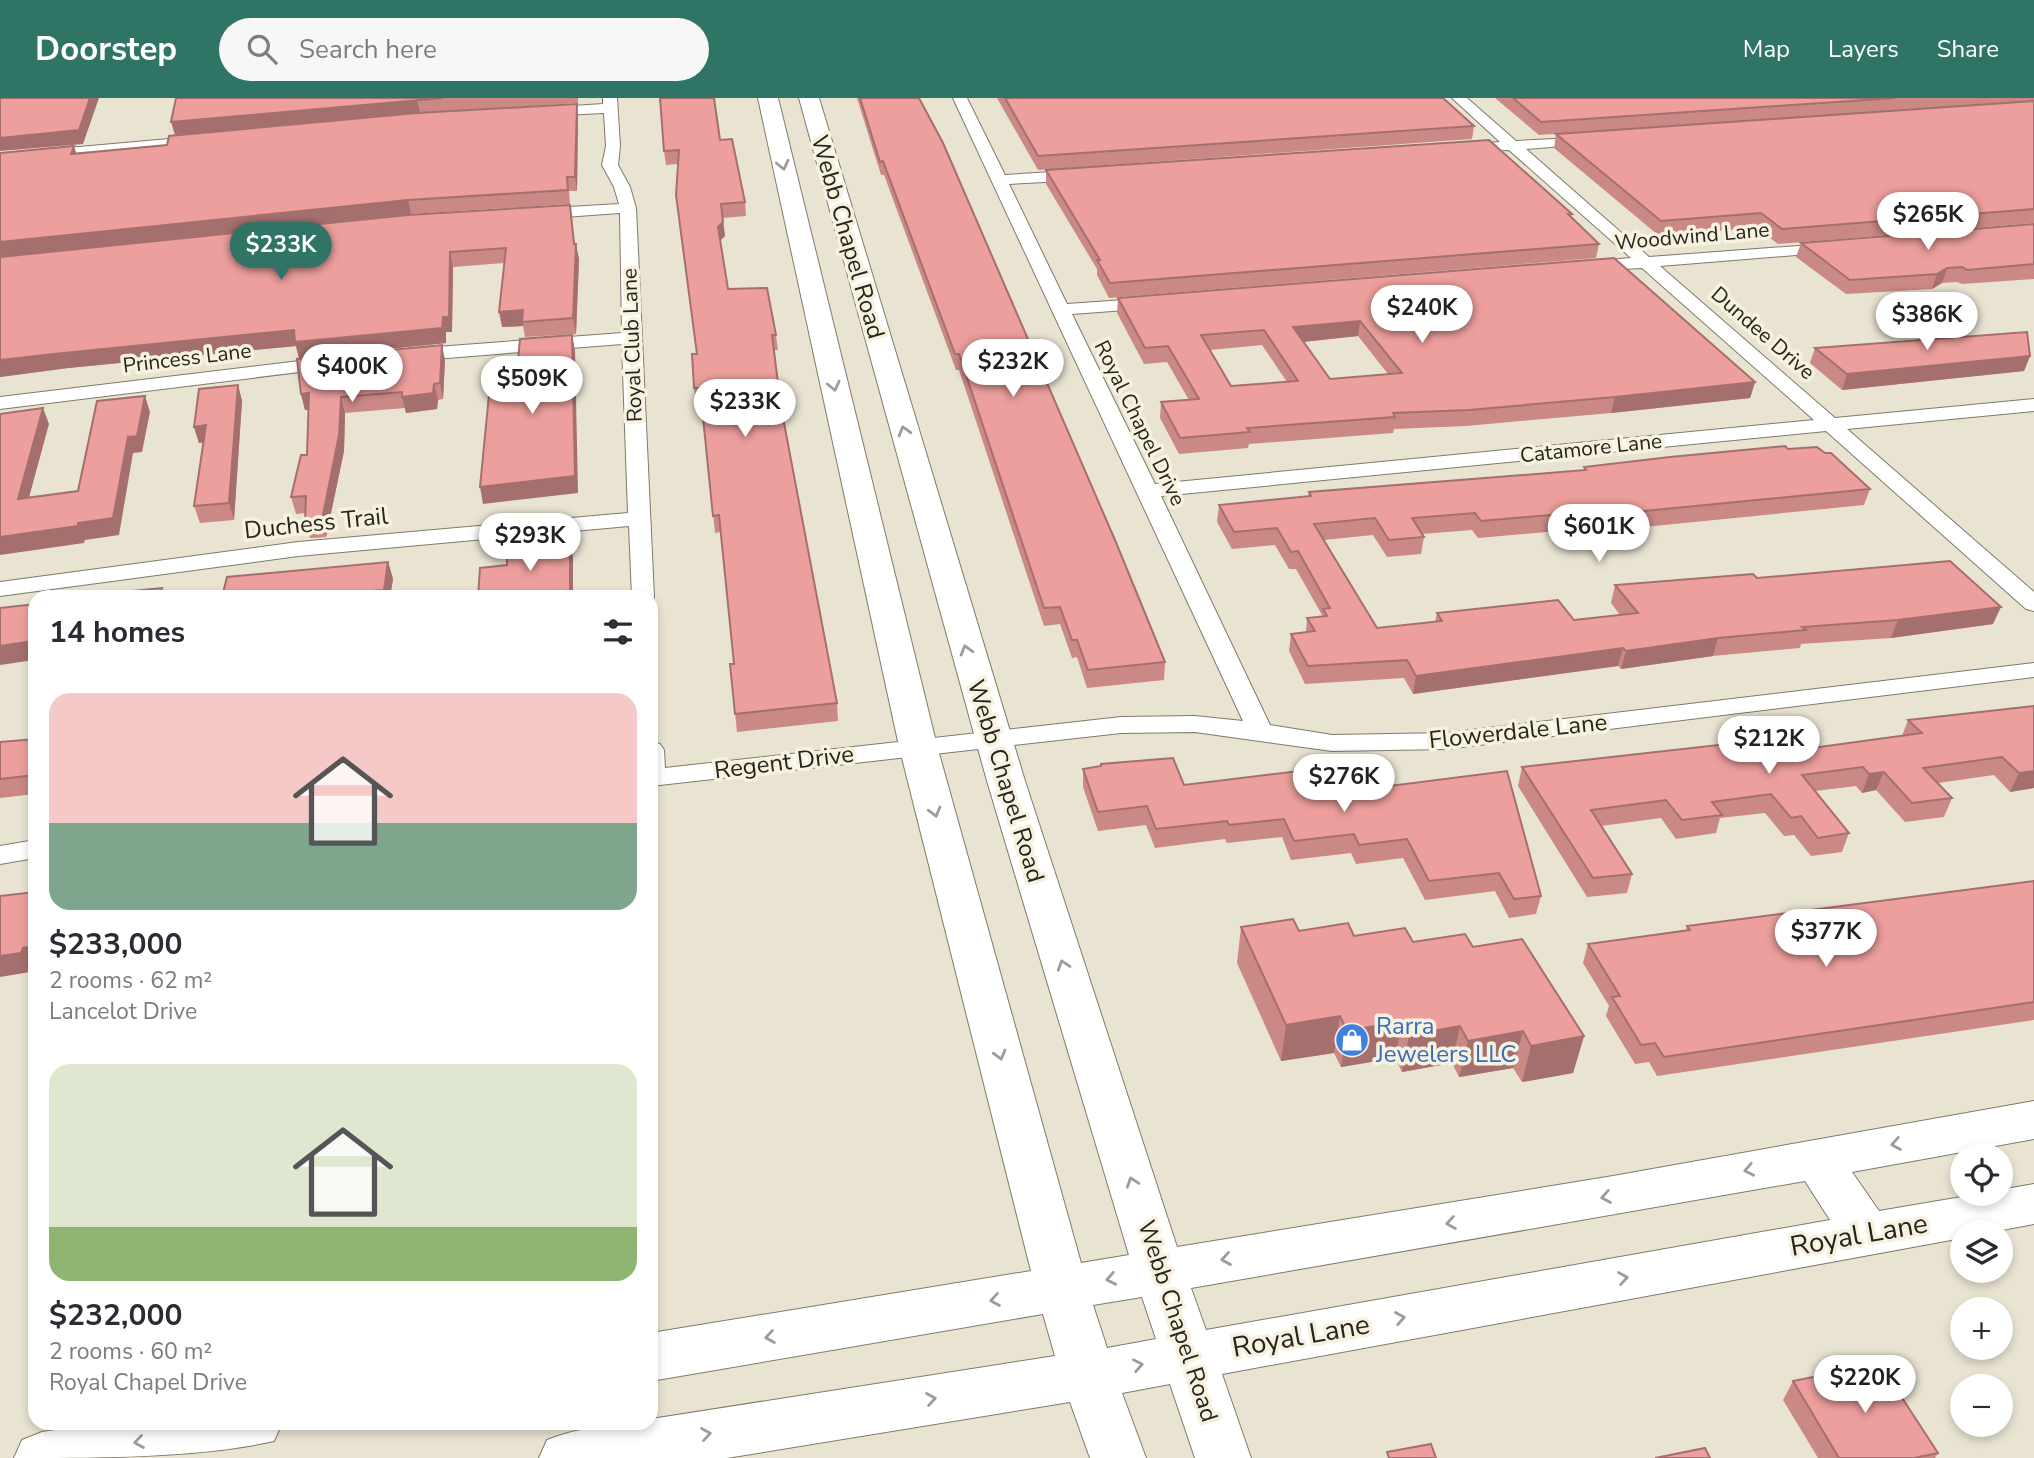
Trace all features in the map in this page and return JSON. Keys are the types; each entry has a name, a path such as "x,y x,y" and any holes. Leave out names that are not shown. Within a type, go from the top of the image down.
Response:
{"main road":[{"name":"Webb Chapel Road","path":"768,98 918,746 1062,1289 1088,1375 1118,1458"},
{"name":"Webb Chapel Road","path":"809,98 991,739 1160,1270 1223,1458"},
{"path":"658,1356 1613,1196 2034,1120"},
{"path":"1816,1158 1867,1234"},
{"name":"Royal Lane","path":"567,1458 643,1451 1088,1375 2034,1204"},
{"path":"42,1458 212,1430"}],"street":[{"name":"Royal Chapel Drive","path":"960,98 1148,491 1259,731"},
{"name":"Dundee Drive","path":"1459,98 2034,604"},
{"path":"528,113 610,103"},
{"name":"Royal Club Lane","path":"610,103 613,146 610,165 622,187 628,208 643,590"},
{"path":"0,159 219,138"},
{"path":"1444,150 1610,138"},
{"path":"1000,180 1097,174"},
{"path":"520,215 628,208"},
{"name":"Woodwind Lane","path":"1566,269 1855,245"},
{"path":"1060,310 1169,301"},
{"path":"385,356 631,338"},
{"name":"Princess Lane","path":"0,403 358,360"},
{"name":"Catamore Lane","path":"1148,491 2034,405"},
{"name":"Duchess Trail","path":"0,589 299,549 639,519"},
{"name":"Flowerdale Lane","path":"918,746 1121,725 1195,724 1332,743 1446,741 2034,670"},
{"name":"Regent Drive","path":"658,776 918,746"},
{"path":"0,855 28,850"}],"building":[{"path":"0,98 90,98 79,130 0,138"},
{"path":"176,98 443,98 171,122"},
{"path":"660,98 714,98 720,140 732,139 745,202 721,204 723,222 718,227 728,289 767,288 776,335 772,335 781,407 837,703 735,714 730,664 734,664 719,515 713,516 700,388 694,388 692,354 697,354 676,195 679,150 664,151"},
{"path":"860,98 919,98 943,143 1165,662 1088,670 1077,640 1072,640 1060,607 1044,608 959,354 955,354 883,161 880,162"},
{"path":"1005,98 1443,98 1474,126 1038,156"},
{"path":"1513,98 1895,98 1541,122"},
{"path":"2034,101 2034,209 1782,229 1761,213 1661,221 1556,134"},
{"path":"577,104 575,177 567,177 568,190 408,200 0,242 0,153 74,146 71,154 167,145 169,136 417,113"},
{"path":"1489,140 1572,214 1568,214 1599,244 1110,283 1097,260 1100,260 1046,170"},
{"path":"570,205 576,244 573,318 522,322 523,310 499,312 506,248 450,252 449,317 443,317 442,328 295,342 294,330 0,360 0,257 408,215"},
{"path":"2034,224 2034,264 1967,270 1962,267 1947,268 1937,274 1850,280 1801,243"},
{"path":"1614,258 1755,382 1469,410 1393,413 1395,417 1247,428 1250,432 1180,438 1161,402 1199,399 1168,346 1145,348 1118,298","holes":["1360,321 1402,373 1330,379 1293,327","1264,330 1298,381 1231,386 1201,335"]},
{"path":"2027,332 2030,356 1847,374 1815,348"},
{"path":"572,335 575,476 480,487 491,374 517,372 520,339"},
{"path":"442,345 440,383 434,384 433,393 402,397 402,392 341,397 339,435 322,520 305,521 306,496 291,497 301,455 307,455 309,393 301,394 297,359"},
{"path":"238,385 229,503 194,506 206,425 194,427 199,389"},
{"path":"145,396 137,436 128,437 113,518 0,537 0,414 43,408 18,499 78,491 97,401"},
{"path":"1785,446 1788,449 1817,447 1825,453 1831,453 1870,489 1613,514 1617,519 1580,522 1573,513 1481,521 1475,513 1412,518 1424,537 1389,540 1375,518 1314,524 1377,628 1442,621 1437,613 1558,600 1574,620 1638,613 1615,585 1753,574 1757,578 1950,561 2001,607 1898,620 1802,627 1806,630 1718,638 1626,651 1623,648 1416,676 1407,660 1308,666 1291,634 1315,631 1307,618 1327,616 1323,609 1330,608 1298,551 1291,552 1277,528 1234,532 1219,505 1311,496 1309,492 1586,470 1584,467"},
{"path":"570,541 570,590 478,590 480,568 507,565 507,547"},
{"path":"388,562 384,590 224,590 227,577"},
{"path":"28,605 28,642 0,646 0,608"},
{"path":"2034,706 2034,771 2019,773 2002,757 1923,768 1952,798 1912,803 1884,772 1869,774 1863,767 1802,775 1849,833 1818,838 1801,816 1791,818 1771,794 1712,802 1722,815 1682,820 1666,800 1591,810 1632,874 1593,878 1522,767 1772,739 1783,752 1922,733 1908,720"},
{"path":"28,740 28,776 0,779 0,742"},
{"path":"1173,758 1184,785 1308,770 1319,795 1507,771 1541,896 1514,899 1499,873 1429,881 1407,839 1359,845 1354,834 1294,841 1284,819 1229,825 1227,821 1156,829 1147,806 1098,812 1083,769 1101,764"},
{"path":"2034,881 2034,1002 1664,1057 1655,1043 1641,1045 1612,997 1620,996 1588,944 1690,930 1687,926"},
{"path":"28,893 28,947 23,948 21,953 0,956 0,896"},
{"path":"1293,919 1299,931 1348,923 1354,936 1405,928 1413,942 1465,934 1473,947 1522,939 1584,1036 1531,1046 1523,1031 1468,1041 1460,1026 1409,1035 1402,1021 1347,1031 1340,1016 1286,1025 1241,927"},
{"path":"1880,1364 1938,1453 1919,1458 1839,1458 1793,1381"},
{"path":"1431,1444 1436,1458 1389,1458 1387,1452"},
{"path":"1705,1448 1710,1458 1655,1458"}],"place":[{"name":"Rarra Jewelers LLC","path":"1352,1040"}]}
